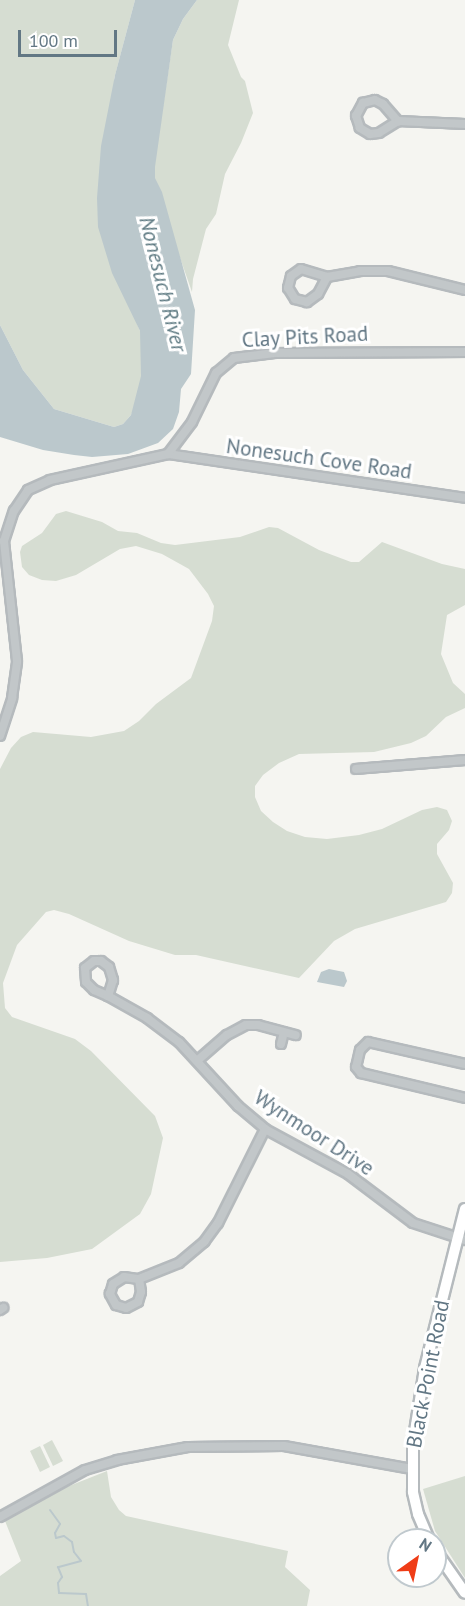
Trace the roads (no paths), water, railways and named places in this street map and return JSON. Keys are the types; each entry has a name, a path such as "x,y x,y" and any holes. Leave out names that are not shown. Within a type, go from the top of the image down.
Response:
{"main road":[{"name":"Black Point Road","path":"424,1528 417,1511 412,1469 425,1368 461,1239 465,1209"},
{"path":"447,1567 465,1593"}],"street":[{"path":"398,121 383,104 375,100 363,103 356,116 360,128 370,134 379,133 398,121 465,124"},
{"path":"327,277 318,294 310,301 297,301 289,291 289,279 298,270 308,269 327,277 360,271 388,271 465,290"},
{"name":"Clay Pits Road","path":"168,454 192,422 216,373 234,358 275,353 465,352"},
{"path":"0,736 12,698 16,672 15,642 4,546 10,521 18,502 28,490 48,481 168,454"},
{"name":"Nonesuch Cove Road","path":"168,454 465,498"},
{"path":"356,769 465,760"},
{"name":"Wynmoor Drive","path":"108,996 157,1025 198,1060 237,1106 266,1129 348,1174 413,1223 461,1239"},
{"path":"198,1060 227,1035 246,1025 252,1024 296,1035"},
{"path":"281,1044 284,1032"},
{"path":"465,1064 368,1042 360,1050 356,1067 361,1073 465,1098"},
{"path":"139,1279 179,1263 204,1242 221,1218 266,1129"},
{"path":"0,1517 85,1470 117,1460 188,1447 284,1446 412,1469"}],"water":[{"name":"Nonesuch River","path":"135,0 197,0 183,19 173,40 155,167 155,178 162,192 195,310 191,374 181,389 179,412 173,429 158,443 128,454 92,457 43,450 0,437 0,325 23,370 54,409 114,427 123,424 131,415 141,376 140,331 112,273 98,227 97,198 101,146 115,75"},
{"path":"329,969 344,972 347,981 344,987 317,982 321,972"}],"waterway":[{"path":"50,1510 60,1524 55,1533 56,1538 64,1536 72,1542 74,1552 81,1561 58,1567 62,1577 58,1583 59,1593 86,1594 88,1606"}]}
